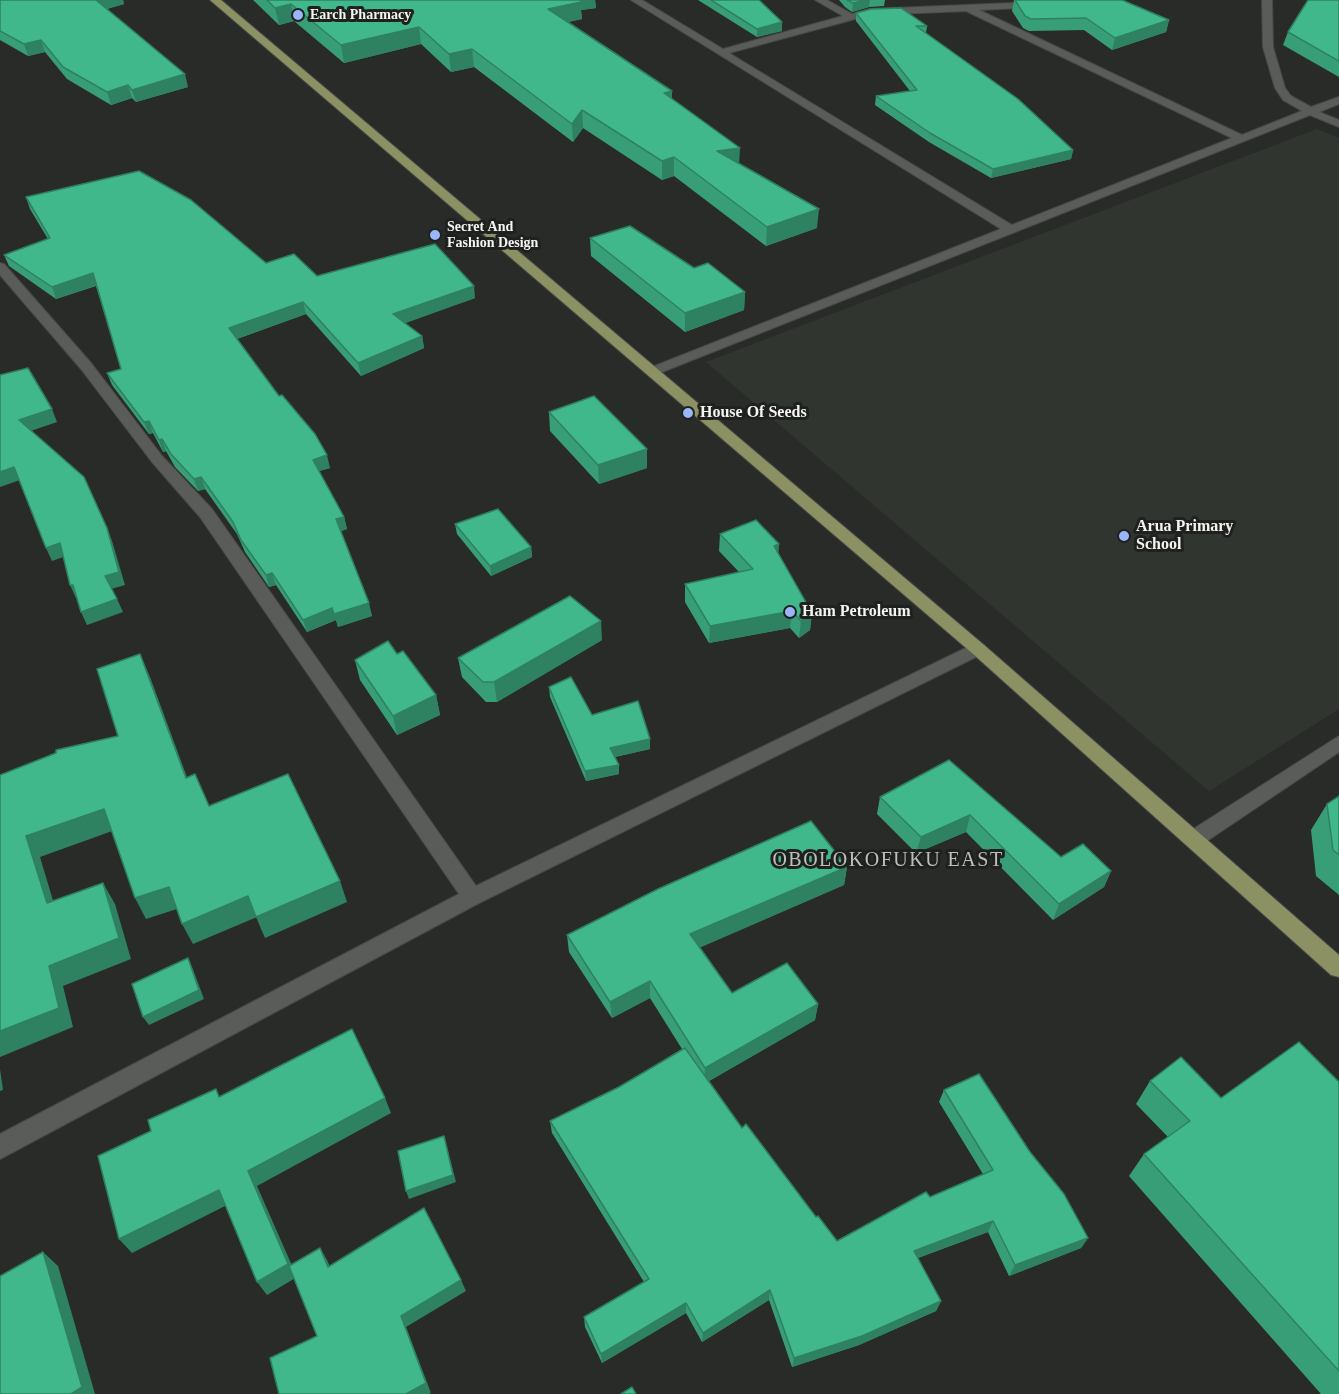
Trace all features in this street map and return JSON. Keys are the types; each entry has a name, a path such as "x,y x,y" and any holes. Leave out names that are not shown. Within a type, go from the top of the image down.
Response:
{"main road":[{"path":"215,0 978,649 1339,968"}],"street":[{"path":"636,0 1011,230"},
{"path":"820,0 850,17"},
{"path":"1267,0 1268,47 1280,88 1287,98 1339,124"},
{"path":"722,52 870,12 1047,4"},
{"path":"970,9 1242,139"},
{"path":"652,372 1339,100"},
{"path":"0,267 86,366 157,459 206,513 472,897"},
{"path":"0,1147 472,897 978,649"},
{"path":"1194,839 1339,743"}],"shaded area":[{"name":"Arua Primary School","path":"1317,129 1339,138 1339,709 1209,791 706,362"}],"building":[{"path":"0,0 96,0 185,74 132,90 128,85 107,92 63,67 41,40 24,44 0,31"},
{"path":"267,0 580,0 581,2 548,9 672,91 664,93 740,148 717,151 819,209 767,227 674,157 662,161 582,110 572,124 472,49 449,54 419,27 341,45 291,4 275,8"},
{"path":"711,0 759,0 782,22 757,29"},
{"path":"847,0 866,0 853,3"},
{"path":"1015,0 1122,0 1169,20 1115,38 1086,18 1031,19 1025,16"},
{"path":"1308,0 1339,0 1339,61 1288,32"},
{"path":"901,8 927,26 916,26 1018,99 1073,150 993,169 930,133 876,96 917,90 856,13 871,9"},
{"path":"139,171 191,200 266,263 294,254 317,276 435,244 474,286 393,314 422,336 358,363 303,302 229,328 279,396 282,395 315,434 327,455 313,460 344,517 336,519 369,603 334,614 332,608 303,620 272,573 266,575 241,540 233,522 201,477 194,479 171,454 162,439 159,440 149,421 144,422 107,373 121,369 93,273 52,287 4,255 50,238 26,197"},
{"path":"630,226 694,268 708,263 745,292 685,313 590,238"},
{"path":"28,368 52,409 19,420 84,477 107,528 119,572 105,576 117,599 81,612 73,585 70,585 60,543 46,548 14,467 0,472 0,375"},
{"path":"594,396 647,449 598,465 549,412"},
{"path":"498,509 531,547 490,566 455,524"},
{"path":"756,520 779,544 774,546 812,613 801,621 792,611 710,626 685,584 753,569 720,534"},
{"path":"570,596 601,621 494,682 483,682 458,658"},
{"path":"388,641 397,654 403,651 436,695 393,716 355,660"},
{"path":"140,654 186,778 195,774 209,806 288,774 340,881 256,917 248,896 182,924 169,887 135,898 104,809 26,836 47,903 103,883 119,938 49,966 59,1008 0,1031 0,775 56,753 56,750 118,736 97,669"},
{"path":"571,677 592,715 638,701 650,739 610,748 619,765 585,771 549,687"},
{"path":"949,760 1061,857 1083,844 1111,871 1059,904 970,815 921,837 880,797"},
{"path":"1339,796 1339,855 1333,850 1327,804"},
{"path":"811,821 847,867 690,934 732,993 787,963 818,1004 705,1068 650,981 610,1002 567,935 658,889"},
{"path":"188,958 199,990 143,1017 132,984"},
{"path":"352,1029 385,1098 248,1171 288,1264 257,1282 219,1190 119,1239 98,1156 151,1131 148,1120 216,1089 219,1097"},
{"path":"1299,1042 1339,1082 1339,1371 1144,1154 1190,1121 1150,1081 1181,1057 1221,1098"},
{"path":"685,1048 742,1128 746,1124 816,1217 818,1216 837,1241 926,1192 930,1197 993,1170 944,1090 979,1074 1030,1152 1064,1194 1088,1238 1015,1265 993,1221 914,1251 941,1301 862,1336 794,1358 770,1290 703,1333 686,1303 601,1354 584,1317 649,1279 550,1121 619,1087"},
{"path":"444,1136 453,1175 406,1191 398,1151"},
{"path":"424,1208 461,1280 401,1316 426,1383 406,1394 279,1394 270,1358 317,1336 289,1266 320,1248 328,1267"},
{"path":"43,1252 82,1387 71,1394 0,1394 0,1276"},
{"path":"632,1387 636,1394 621,1394"}],"place":[{"name":"Earch Pharmacy","path":"298,15"},
{"name":"Secret And Fashion Design","path":"435,235"},
{"name":"House Of Seeds","path":"688,413"},
{"name":"Arua Primary School","path":"1124,536"},
{"name":"Ham Petroleum","path":"790,612"}],"district":[{"name":"OBOLOKOFUKU EAST","path":"888,861"}]}
